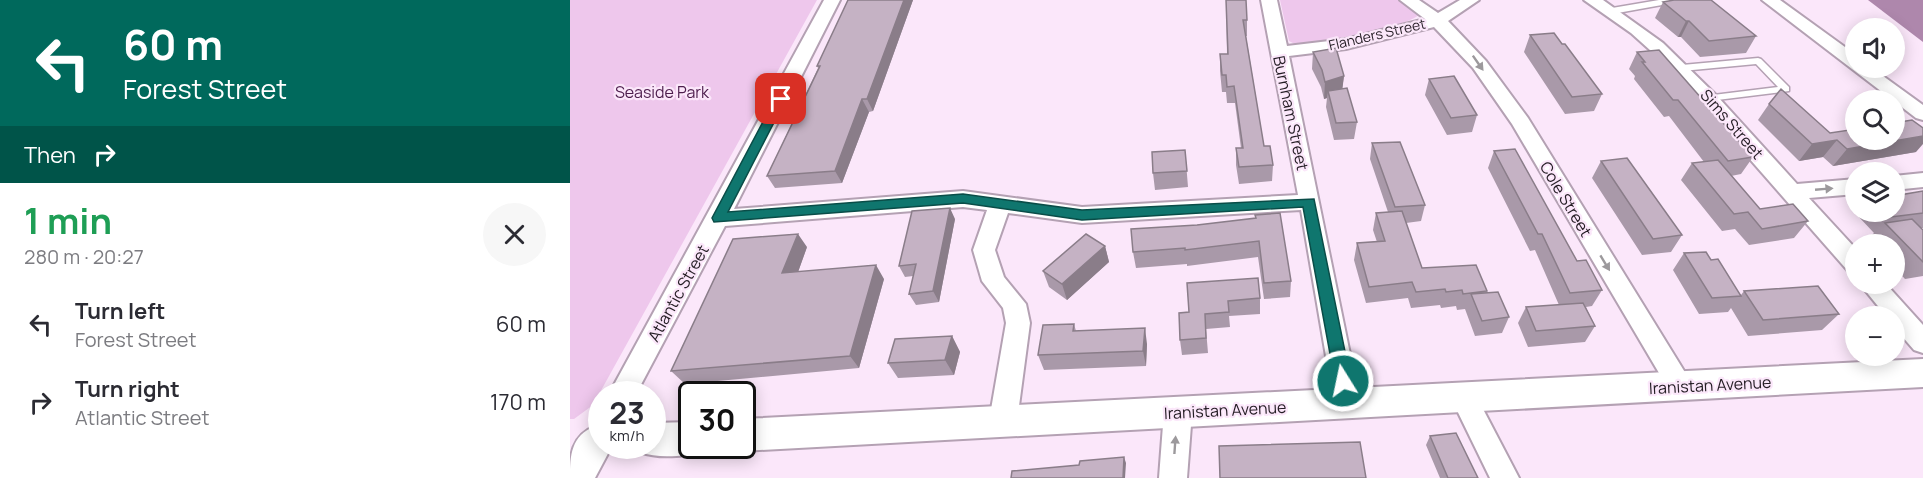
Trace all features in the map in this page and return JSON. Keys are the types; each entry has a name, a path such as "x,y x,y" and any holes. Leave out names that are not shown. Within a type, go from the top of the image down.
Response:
{"street":[{"name":"Atlantic Street","path":"629,381 718,218 832,0"},
{"name":"Burnham Street","path":"1269,0 1347,404"},
{"name":"Cole Street","path":"1408,0 1438,20 1471,53 1533,143 1681,387"},
{"name":"Flanders Street","path":"1278,52 1346,44 1438,20 1471,0"},
{"name":"Sims Street","path":"1593,0 1646,34 1682,68 1845,252"},
{"path":"1770,0 1845,56"},
{"path":"1874,78 1923,114"},
{"path":"1905,182 1923,180"},
{"path":"1792,192 1845,187"},
{"path":"718,218 963,199 1082,215 1309,202"},
{"path":"1000,203 984,250 994,280 1014,304 1018,324 1003,421"},
{"path":"1881,294 1923,342"},
{"name":"Iranistan Avenue","path":"756,434 1463,396 1681,387 1923,372"},
{"path":"1463,396 1505,478"},
{"path":"1173,478 1178,412"},
{"path":"576,478 588,450"}],"lane":[{"path":"1612,11 1673,0"},
{"path":"1682,68 1758,61 1786,89 1709,98"}],"green space":[{"name":"Seaside Park","path":"570,0 817,0 606,381 588,381 588,409 574,419 570,419"},
{"path":"1280,0 1399,0 1420,14 1411,20 1380,30 1295,44 1289,41"}],"shaded area":[{"path":"1868,0 1923,0 1923,42 1905,28 1905,18 1892,18"}],"building":[{"path":"848,0 904,0 867,99 862,99 835,171 767,176 820,66 817,66"},
{"path":"1226,0 1246,0 1247,20 1243,20 1264,146 1270,146 1273,165 1239,167 1236,148 1243,148 1234,86 1227,87 1226,75 1222,75 1220,54 1228,54"},
{"path":"1711,0 1756,36 1709,41 1689,21 1663,2"},
{"path":"1554,33 1562,44 1565,44 1602,94 1572,97 1530,35"},
{"path":"1336,48 1344,76 1325,82 1313,52"},
{"path":"1659,50 1753,157 1728,161 1678,100 1673,100 1642,62 1645,62 1637,52"},
{"path":"1454,76 1477,115 1451,118 1429,79"},
{"path":"1347,88 1357,122 1336,123 1328,91"},
{"path":"1781,89 1830,133 1845,131 1845,147 1837,140 1812,144 1769,104"},
{"path":"1912,120 1923,128 1923,136 1905,139 1905,121"},
{"path":"1400,142 1425,205 1395,207 1372,143"},
{"path":"1515,149 1577,261 1586,260 1602,290 1570,293 1542,234 1538,234 1494,151"},
{"path":"1185,150 1187,171 1153,173 1152,152"},
{"path":"1627,158 1682,235 1653,239 1601,161"},
{"path":"1718,160 1760,209 1793,204 1808,221 1762,229 1748,212 1734,214 1692,163"},
{"path":"1923,191 1923,213 1905,215 1905,194"},
{"path":"950,208 933,291 909,294 916,264 899,266 912,211"},
{"path":"1402,211 1422,268 1476,265 1487,291 1463,294 1462,290 1446,292 1445,289 1416,292 1412,282 1369,287 1357,243 1385,241 1376,213"},
{"path":"1280,213 1291,281 1264,283 1259,241 1185,250 1185,248 1133,252 1131,229 1197,225"},
{"path":"1912,219 1923,230 1923,262 1905,244 1905,234 1896,234 1885,223 1905,222 1905,220"},
{"path":"798,234 782,273 876,265 850,356 671,371 733,239"},
{"path":"1086,234 1105,246 1062,284 1043,271"},
{"path":"1706,252 1711,260 1718,259 1741,296 1712,298 1684,253"},
{"path":"1258,278 1260,298 1228,301 1229,312 1205,314 1206,338 1180,340 1179,313 1189,312 1187,283"},
{"path":"1818,286 1839,314 1763,320 1744,291"},
{"path":"1498,292 1509,317 1482,321 1471,294"},
{"path":"1583,303 1595,326 1536,331 1526,307"},
{"path":"1074,324 1073,331 1145,328 1143,351 1038,355 1043,325"},
{"path":"952,336 945,360 888,363 895,339"},
{"path":"1456,433 1478,478 1448,478 1430,436"},
{"path":"1360,442 1366,478 1220,478 1219,446"},
{"path":"1124,457 1123,478 1011,478 1012,471 1079,465 1080,461"}],"route":[{"path":"781,99 718,218 963,199 1082,215 1309,202 1343,381"}]}
